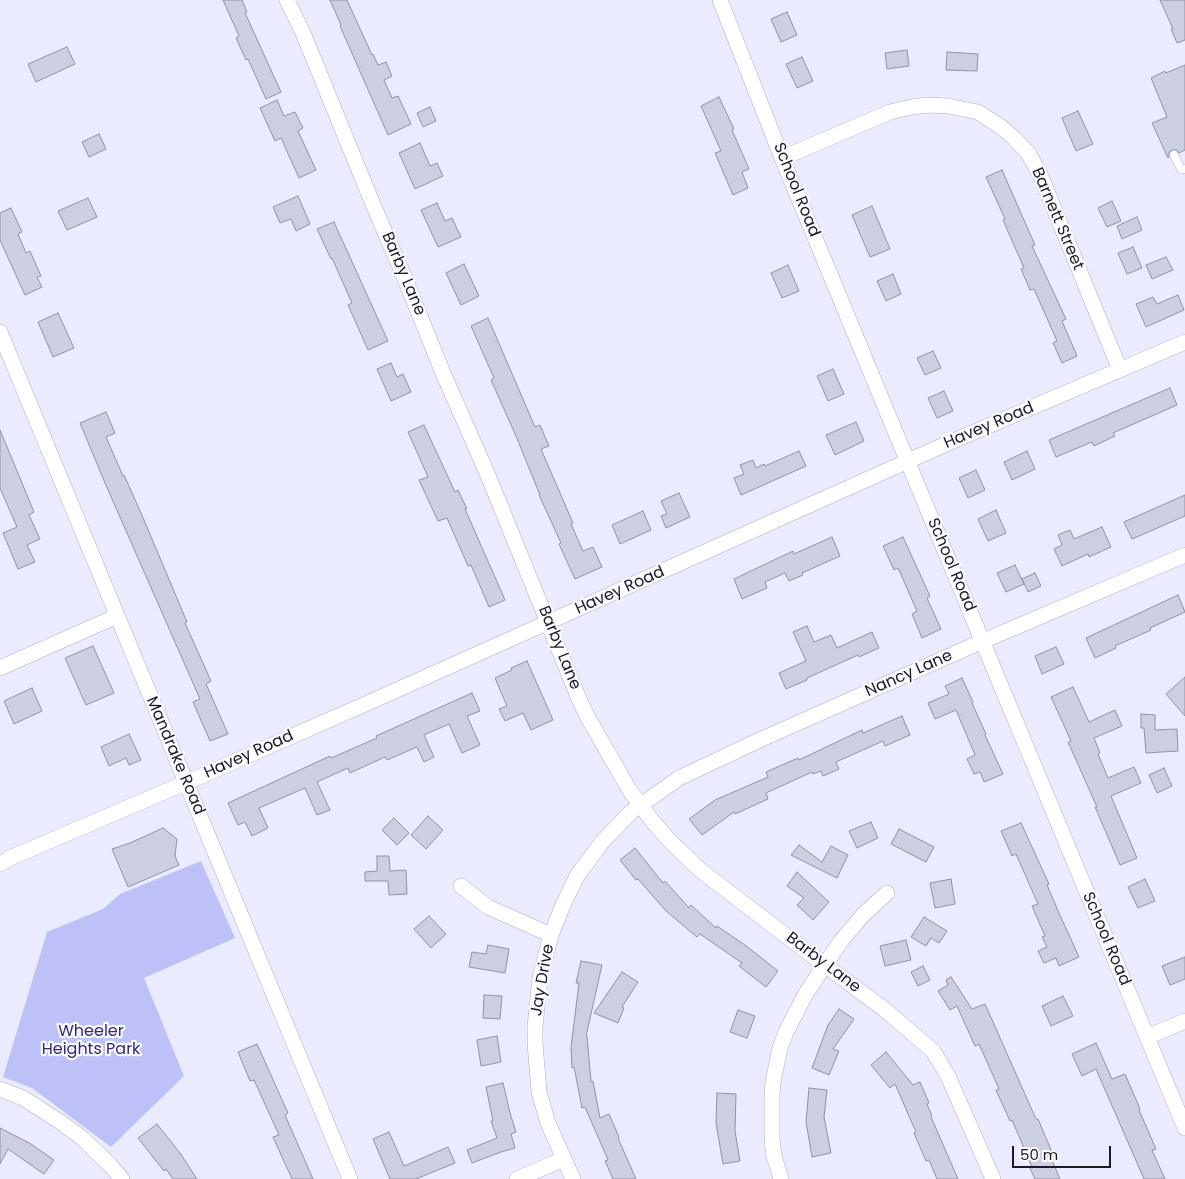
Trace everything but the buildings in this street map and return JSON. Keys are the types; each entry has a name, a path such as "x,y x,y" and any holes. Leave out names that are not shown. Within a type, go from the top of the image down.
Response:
{"street":[{"name":"Barby Lane","path":"287,0 303,34 443,373 487,473 587,716 630,791 654,823 700,870 884,1009 933,1051 948,1076 993,1179"},
{"name":"School Road","path":"720,0 782,158 1185,1128"},
{"name":"Barnett Street","path":"782,158 890,112 928,105 948,106 978,112 1013,137 1028,153 1040,174 1120,370"},
{"name":"Mandrake Road","path":"0,332 350,1179"},
{"name":"Havey Road","path":"0,864 946,444 1185,342"},
{"name":"Nancy Lane","path":"640,805 679,778 764,738 983,641 1185,555"},
{"path":"0,668 117,616"},
{"name":"Jay Drive","path":"572,1179 548,1123 539,1092 535,1027 540,978 551,935 577,876 602,842 640,805"},
{"path":"461,886 488,908 551,935"},
{"path":"780,1179 772,1139 772,1094 780,1048 805,995 841,941 863,915 887,893"},
{"path":"1147,1037 1185,1021"},
{"path":"0,1089 23,1098 59,1120 82,1138 122,1179"},
{"path":"517,1179 564,1159"}],"lane":[{"path":"1174,155 1180,169 1185,169"}],"green space":[{"name":"Wheeler Heights Park","path":"201,861 235,938 144,978 184,1076 111,1147 32,1088 3,1077 47,932 103,909 120,894"}]}
